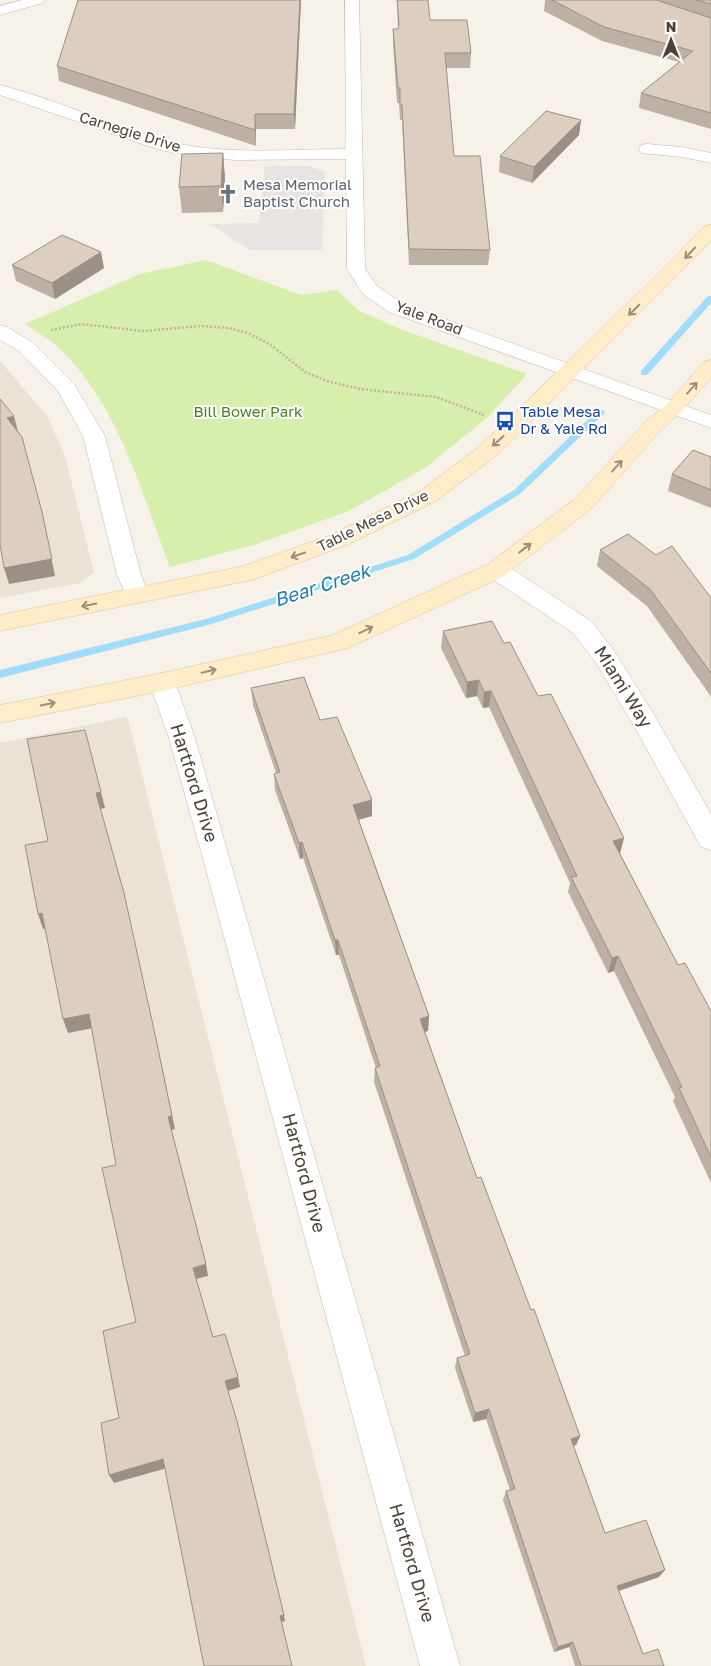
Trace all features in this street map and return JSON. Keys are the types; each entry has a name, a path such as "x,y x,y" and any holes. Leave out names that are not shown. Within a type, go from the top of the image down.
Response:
{"street":[{"path":"0,11 38,0"},
{"name":"Yale Road","path":"352,0 356,269 370,290 396,308 711,422"},
{"name":"Carnegie Drive","path":"0,90 160,145 204,153 237,155 354,154"},
{"path":"647,149 682,152 711,158"},
{"name":"Table Mesa Drive","path":"0,623 244,574 339,540 428,496 484,454 572,371 711,230"},
{"path":"9,336 26,348 67,388 94,436 129,575 137,595"},
{"path":"0,714 162,682 338,642 496,570 584,502 653,426 673,409 711,366"},
{"name":"Miami Way","path":"496,570 582,627 604,655 644,720 711,839"},
{"name":"Hartford Drive","path":"162,682 182,738 216,855 440,1666"}],"path":[{"path":"9,336 82,324 143,331 201,326 228,328 248,333 271,345 305,372 327,381 360,390 436,397 488,417"}],"shaded area":[{"path":"265,166 309,166 325,172 322,250 250,250 210,224 259,223"},
{"path":"0,361 47,416 65,456 94,573 80,583 0,598"},
{"path":"126,717 366,1666 0,1666 0,743"}],"green space":[{"name":"Bill Bower Park","path":"206,260 301,295 337,290 358,310 400,329 527,374 487,418 425,468 349,511 257,544 170,567 126,451 98,396 80,371 59,348 25,324 140,274"}],"building":[{"path":"78,0 300,0 294,114 255,114 255,130 57,66"},
{"path":"397,0 428,0 430,20 467,20 471,53 445,53 454,156 480,156 490,250 409,249 402,105 400,105 400,88 398,88 393,29 398,29 399,24"},
{"path":"552,0 656,0 711,18 711,113 641,93 693,51 604,27"},
{"path":"696,0 711,0 711,4"},
{"path":"546,111 581,120 534,167 500,156"},
{"path":"223,153 221,186 179,187 182,154"},
{"path":"62,235 101,252 52,283 12,265"},
{"path":"0,399 14,416 7,418 22,437 42,512 52,559 4,568 0,544"},
{"path":"693,450 711,457 711,490 672,474"},
{"path":"628,534 656,555 672,546 711,598 711,673 650,589 600,550"},
{"path":"492,621 504,643 510,642 538,696 551,694 624,838 613,841 678,965 685,963 711,1011 711,1157 679,1088 682,1087 618,956 612,958 571,877 577,876 491,691 484,692 479,680 467,682 443,631"},
{"path":"304,677 320,720 337,717 372,800 353,805 429,1016 420,1019 477,1178 481,1177 531,1310 534,1309 580,1436 571,1439 605,1533 646,1520 665,1570 617,1586 643,1654 658,1649 664,1666 581,1666 573,1642 558,1647 506,1491 515,1489 489,1409 475,1413 457,1358 470,1354 375,1068 380,1066 338,940 335,940 302,842 299,843 274,774 280,772 251,688"},
{"path":"85,730 101,792 96,793 124,893 156,1039 172,1116 168,1117 206,1264 193,1268 213,1337 225,1334 238,1377 225,1381 237,1421 284,1615 280,1616 292,1666 204,1666 163,1459 109,1475 101,1423 119,1418 103,1331 136,1322 102,1168 116,1165 89,1014 63,1019 42,913 38,914 25,845 48,841 27,739"}],"waterway":[{"name":"Bear Creek","path":"644,373 711,298"},
{"name":"Bear Creek","path":"0,674 208,622 411,557 517,492 601,412"}],"place":[{"name":"Mesa Memorial Baptist Church","path":"228,194"},
{"name":"Table Mesa Dr & Yale Rd","path":"505,421"}]}
